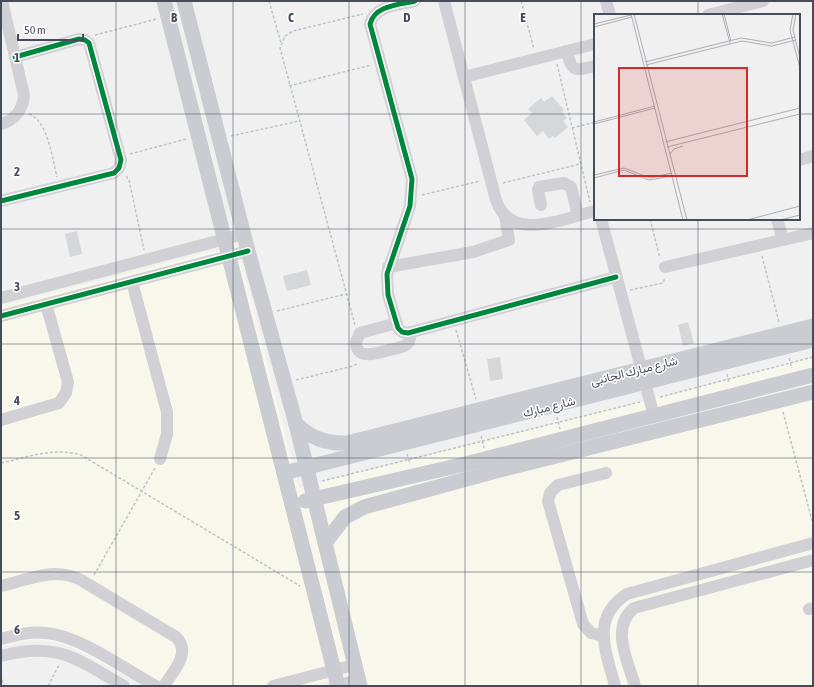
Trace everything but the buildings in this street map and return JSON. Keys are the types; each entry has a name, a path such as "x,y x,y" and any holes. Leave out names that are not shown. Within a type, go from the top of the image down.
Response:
{"main road":[{"path":"164,1 337,686"},
{"path":"184,1 248,251 296,424 359,683"},
{"name":"شارع مبارك الجانبى","path":"296,424 310,436 319,440 333,443 347,442 479,417 784,340 813,326"},
{"name":"شارع مبارك","path":"284,473 403,443 479,417 554,405 643,376 724,362 784,340 813,340"},
{"path":"292,504 465,464 813,375"},
{"path":"325,543 345,517 364,507 496,471 726,415 813,392"},
{"path":"726,415 738,394"},
{"path":"465,464 496,471"}],"street":[{"path":"1,124 8,122 18,113 22,105 24,95 2,1"},
{"path":"415,1 379,10 373,16 370,28 410,169 412,197 388,267 386,288 397,323 402,332 410,332 454,321 616,277"},
{"path":"444,1 491,182 498,206 505,216 516,223 529,226 578,215 594,214"},
{"path":"606,1 610,14"},
{"path":"712,14 763,1"},
{"path":"1,201 117,171 121,164 92,47 87,41 79,40 15,57"},
{"path":"464,77 594,44"},
{"path":"567,51 570,64 574,68 580,70 594,66"},
{"path":"800,160 813,156"},
{"path":"541,205 538,190 539,187 556,183 564,183 571,187 578,215"},
{"path":"388,267 472,252 509,240 505,216"},
{"path":"598,220 621,293 654,416"},
{"path":"777,220 783,240"},
{"path":"663,267 813,233"},
{"path":"1,298 244,234"},
{"path":"1,316 248,251"},
{"path":"132,282 167,412 168,434 160,459"},
{"path":"1,420 58,403 66,393 68,382 46,304"},
{"path":"397,323 360,333 358,335 356,345 362,354 370,355 403,347 408,342 410,332"},
{"path":"603,636 591,633 583,624 548,501 550,493 558,486 606,473"},
{"path":"615,686 603,636 604,622 610,609 627,594 813,543"},
{"path":"634,686 621,631 623,621 634,608 813,560"},
{"path":"1,586 54,572 67,574 88,584 179,640 183,649 182,656 164,686"},
{"path":"1,639 35,632 63,636 79,642 156,686"},
{"path":"1,656 36,650 65,655 119,685 125,669"},
{"path":"273,686 354,665"},
{"path":"337,686 359,683"}],"path":[{"path":"269,1 281,43 280,52 289,86 358,335"},
{"path":"521,1 537,59"},
{"path":"281,43 285,36 293,31 379,10"},
{"path":"79,40 168,16"},
{"path":"554,54 580,164 594,208"},
{"path":"289,86 380,62"},
{"path":"18,113 31,115 43,125 59,186"},
{"path":"220,139 299,120"},
{"path":"572,128 594,122"},
{"path":"120,156 199,136"},
{"path":"412,197 580,164"},
{"path":"117,171 123,173 129,180 146,260"},
{"path":"621,293 663,282 665,278 650,220"},
{"path":"760,245 784,340 796,380"},
{"path":"266,314 346,294"},
{"path":"454,321 479,417 482,441 487,458"},
{"path":"285,383 353,366 360,360 362,354"},
{"path":"310,484 813,358"},
{"path":"724,362 728,379 738,394"},
{"path":"780,401 813,524"},
{"path":"554,405 563,439"},
{"path":"403,443 413,476"},
{"path":"1,463 52,451 74,452 88,458 315,595"},
{"path":"88,584 160,459"},
{"path":"48,686 65,655"},
{"path":"1,675 4,686"}],"shaded area":[{"path":"237,245 299,488 813,358 813,686 350,686 347,677 307,686 145,686 67,645 50,641 31,640 1,647 1,306"}],"cycle path":[{"path":"415,1 382,9 377,13 370,24 412,179 410,206 387,274 388,295 398,328 402,332 408,333 616,277"},
{"path":"1,201 114,173 119,168 121,160 89,43 85,40 79,39 15,57"},
{"path":"1,316 248,251"}]}
